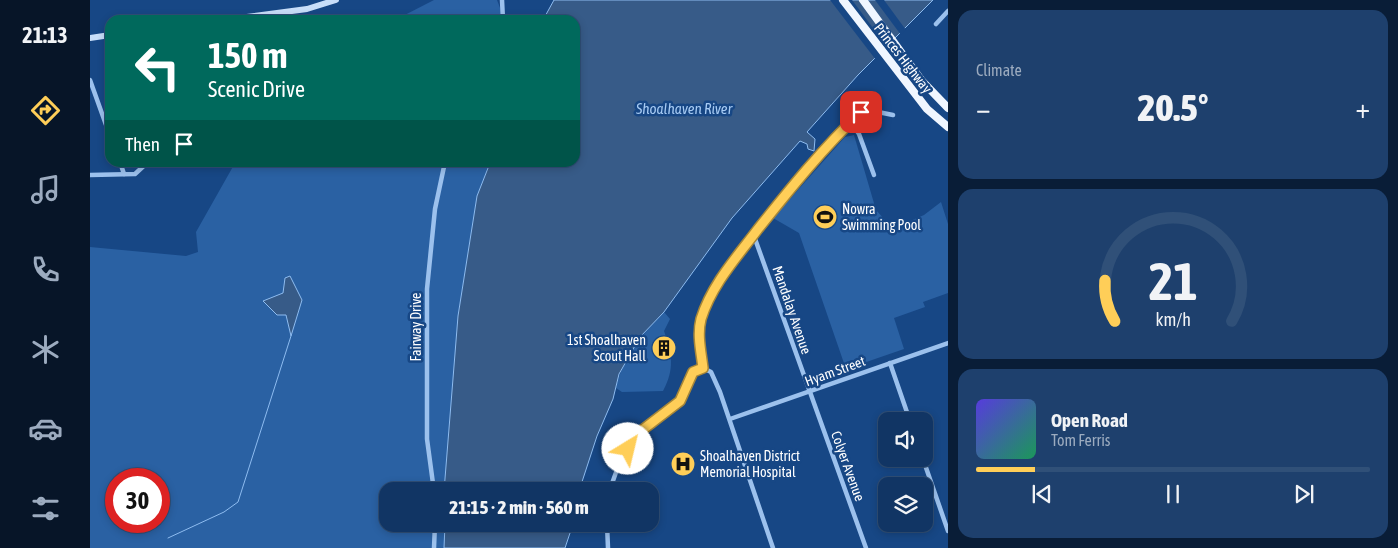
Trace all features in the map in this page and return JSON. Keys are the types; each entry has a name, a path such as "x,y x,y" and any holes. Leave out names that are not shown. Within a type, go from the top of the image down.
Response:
{"highway":[{"name":"Princes Highway","path":"844,0 927,109 948,127"},
{"name":"Princes Highway","path":"862,0 922,80 948,108"}],"main road":[{"path":"262,15 307,9 336,0"},
{"path":"90,38 105,36"}],"street":[{"path":"502,0 504,15"},
{"path":"936,24 948,11"},
{"path":"90,80 105,122"},
{"path":"703,368 699,337 704,310 718,282 786,194 850,122 861,112 893,115"},
{"path":"850,122 859,134 874,174"},
{"path":"122,167 124,174"},
{"path":"90,175 135,174 143,167"},
{"name":"Fairway Drive","path":"433,482 428,439 427,299 435,209 444,167"},
{"name":"Mandalay Avenue","path":"754,236 810,392"},
{"name":"Hyam Street","path":"730,419 948,343"},
{"path":"890,363 907,412"},
{"path":"613,482 634,438 649,423 676,405 684,396 693,372 703,368 711,372 730,419 773,548"},
{"name":"Colyer Avenue","path":"810,392 866,548"},
{"path":"926,467 948,531"},
{"path":"434,548 435,532"},
{"path":"607,532 608,548"}],"shaded area":[{"path":"434,0 497,0 502,13 502,15 405,15"},
{"path":"854,135 876,210 885,220 899,226 924,215 941,202 948,224 948,293 923,302 925,307 894,318 904,349 846,369 799,233 773,218 845,137"},
{"path":"233,167 488,167 477,196 458,316 445,482 379,482 379,532 445,532 444,548 90,548 90,247 186,256 198,252 196,232"},
{"path":"664,312 670,319 664,331 669,347 671,368 663,391 622,392 616,388 628,356 648,329"}],"water":[{"name":"Shoalhaven River","path":"554,0 933,0 858,75 807,132 815,139 814,151 808,149 807,144 800,141 732,218 664,312 640,337 619,374 613,399 597,436 582,482 445,482 458,316 477,196 488,167 580,167 580,15 546,15"},
{"path":"290,276 302,300 291,336 286,315 277,315 263,301 283,293 285,278"},
{"path":"445,532 570,532 565,548 444,548"}],"pier":[{"path":"830,0 852,0 888,48 876,60"},
{"path":"875,0 884,0 906,30 901,35"}],"waterway":[{"path":"168,538 224,512 238,502 291,336"}],"place":[{"name":"Nowra Swimming Pool","path":"825,217"},
{"name":"1st Shoalhaven Scout Hall","path":"664,348"},
{"name":"Shoalhaven District Memorial Hospital","path":"683,464"}],"route":[{"path":"628,449 634,438 649,423 670,410 680,401 684,396 693,372 703,368 699,337 700,325 704,310 718,282 786,194 842,129 861,112"}]}
